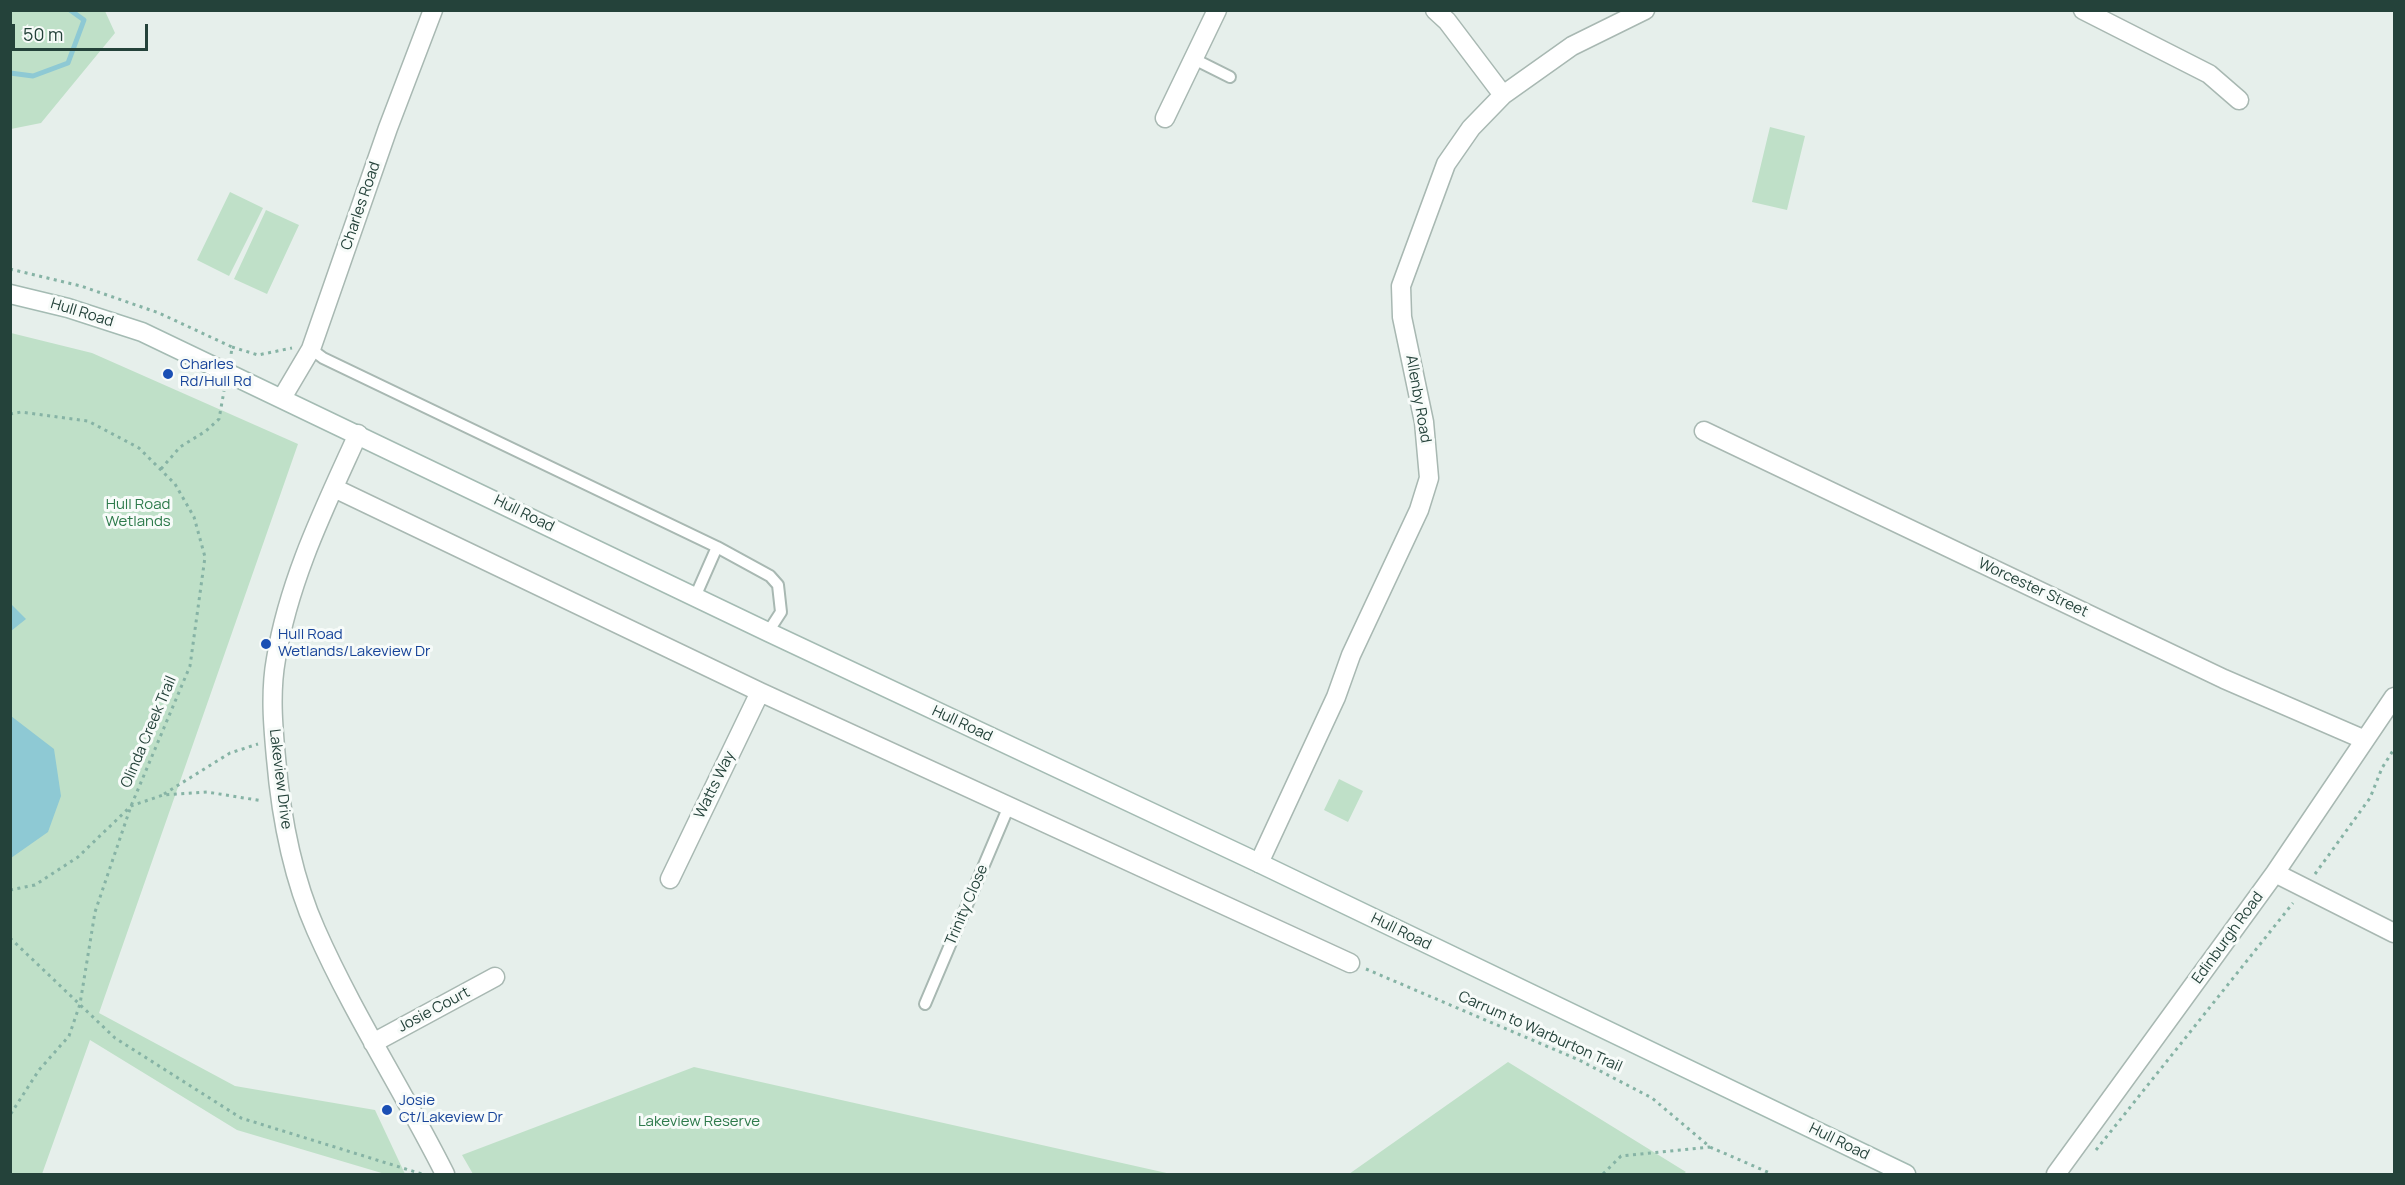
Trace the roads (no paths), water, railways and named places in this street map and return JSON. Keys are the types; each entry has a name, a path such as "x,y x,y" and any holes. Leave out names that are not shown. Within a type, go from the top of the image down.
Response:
{"street":[{"name":"Charles Road","path":"282,398 311,349 387,128 433,10"},
{"path":"1165,118 1217,10"},
{"path":"1435,10 1447,21 1503,95"},
{"name":"Allenby Road","path":"1259,863 1336,697 1351,655 1419,510 1429,478 1424,422 1402,317 1401,286 1446,164 1471,128 1503,95 1572,46 1645,10"},
{"path":"2083,10 2209,74 2240,100"},
{"name":"Hull Road","path":"10,294 68,308 142,332 768,632 1259,863 1906,1174"},
{"name":"Worcester Street","path":"1704,431 2224,679 2365,740"},
{"name":"Lakeview Drive","path":"358,434 304,555 276,660 272,715 280,804 294,867 315,928 373,1042 445,1174"},
{"path":"334,488 760,692 1350,963"},
{"name":"Watts Way","path":"670,879 760,692"},
{"name":"Edinburgh Road","path":"2056,1174 2275,873 2394,698"},
{"path":"2275,873 2394,933"},
{"name":"Josie Court","path":"373,1042 495,977"}],"lane":[{"path":"1194,59 1230,77"},
{"path":"311,349 322,358 717,547 770,576 778,585 781,612 768,632"},
{"path":"695,597 717,547"},
{"name":"Trinity Close","path":"925,1004 1010,806"}],"water":[{"path":"10,603 26,619 11,631 10,631"},
{"path":"11,716 54,749 61,796 48,832 11,858"}],"waterway":[{"path":"10,73 33,76 68,63 84,20 70,10"}],"place":[{"name":"Charles Rd/Hull Rd","path":"168,374"},
{"name":"Hull Road Wetlands/Lakeview Dr","path":"266,644"},
{"name":"Josie Ct/Lakeview Dr","path":"387,1110"}],"park label":[{"name":"Hull Road Wetlands","path":"138,514"},
{"name":"Lakeview Reserve","path":"699,1122"}]}
